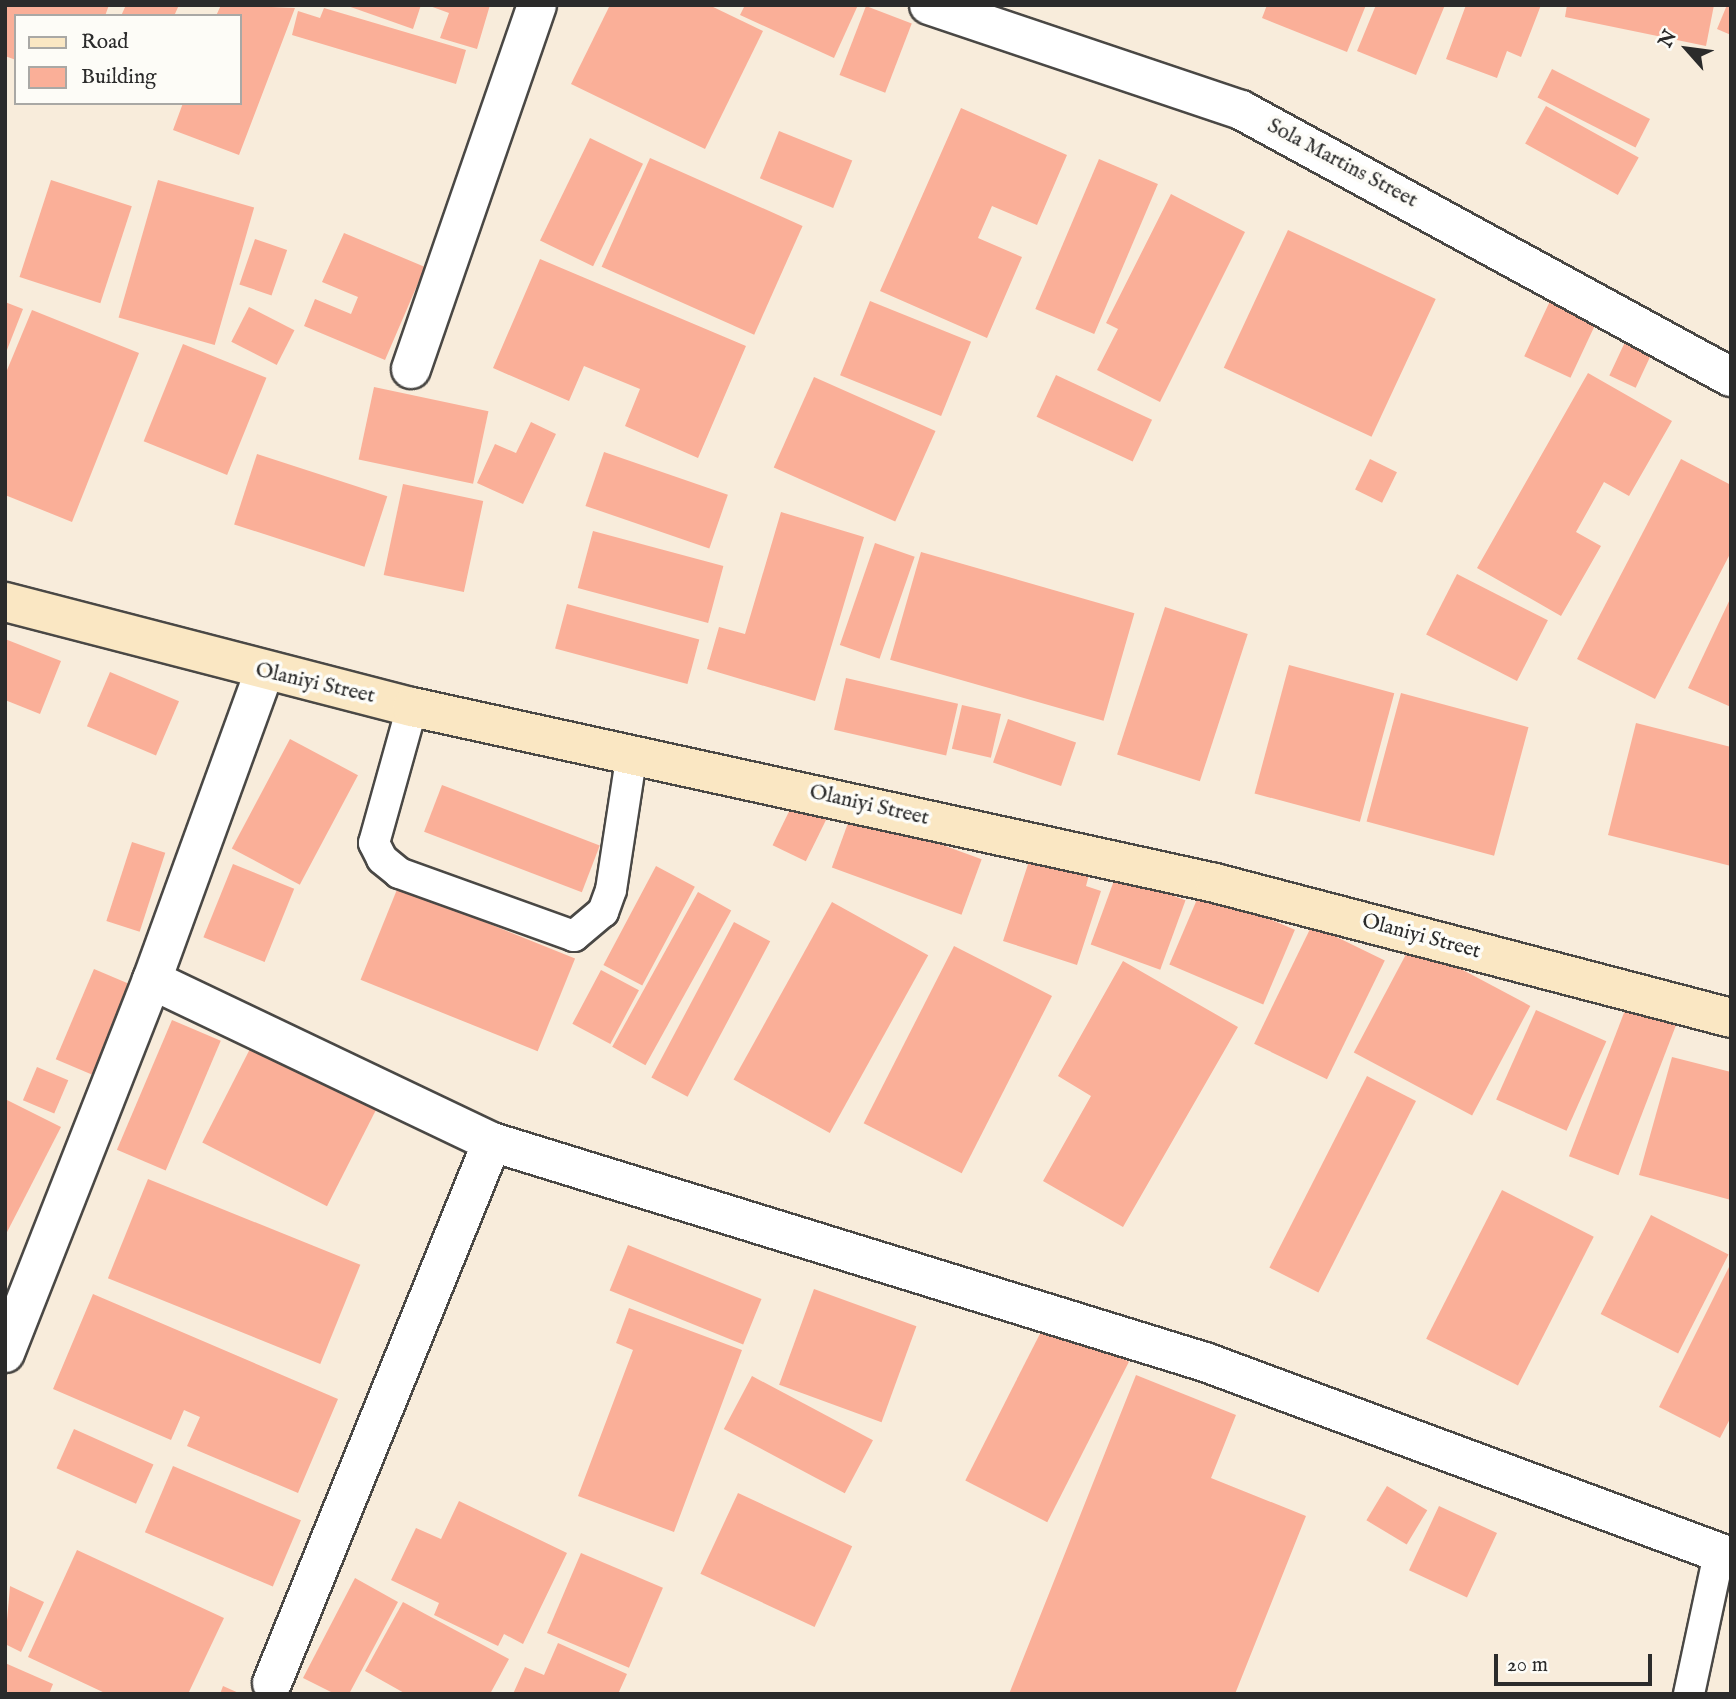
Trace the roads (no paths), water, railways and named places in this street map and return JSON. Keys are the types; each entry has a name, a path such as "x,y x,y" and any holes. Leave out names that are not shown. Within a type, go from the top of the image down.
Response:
{"street":[{"path":"411,369 537,5"},
{"name":"Sola Martins Street","path":"929,5 1241,110 1731,377"},
{"name":"Olaniyi Street","path":"5,602 264,672 412,707 632,753 1216,883 1731,1018"},
{"path":"7,1342 152,980 264,672"},
{"path":"152,980 492,1142 1205,1362 1725,1556"},
{"path":"272,1683 492,1142"}],"lane":[{"path":"412,707 374,843 382,859 399,873 574,936 603,912 611,890 632,753"},
{"path":"1689,1694 1725,1556"}]}
